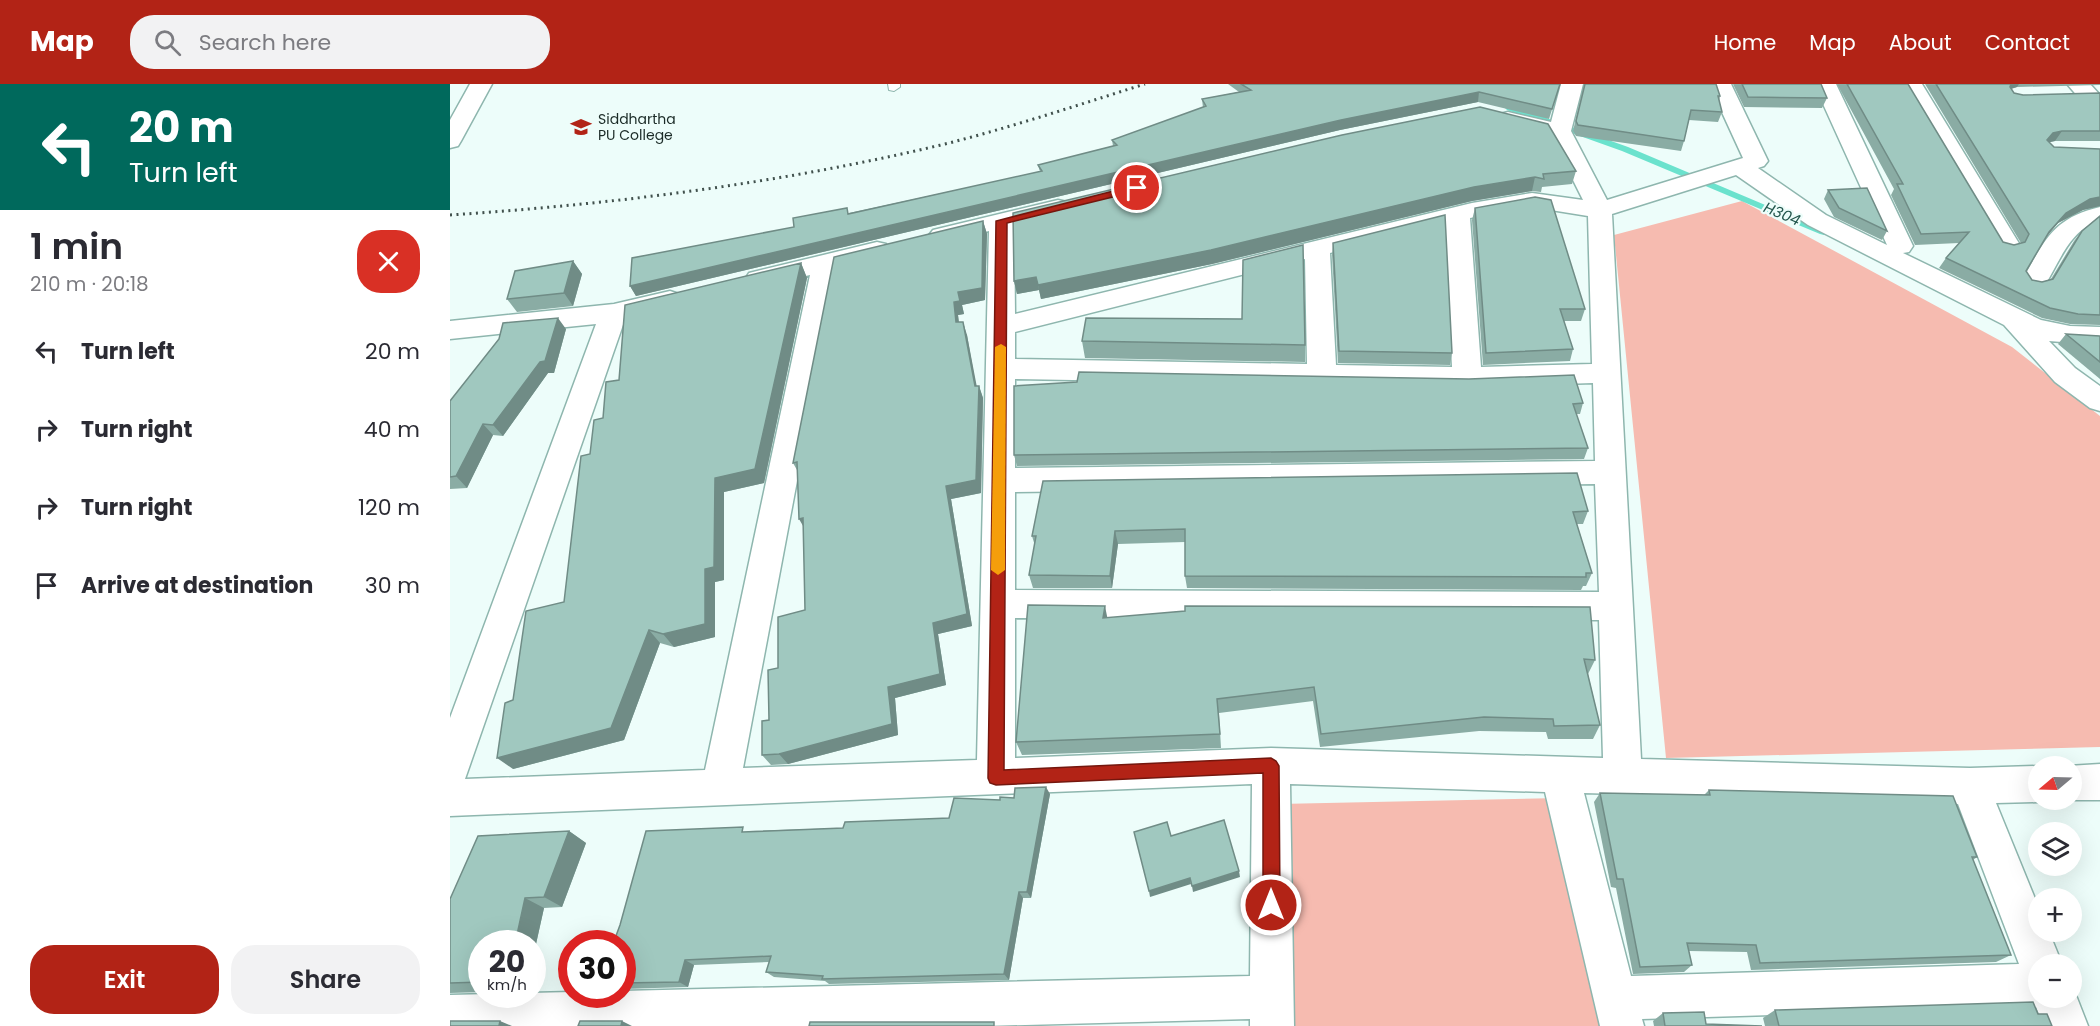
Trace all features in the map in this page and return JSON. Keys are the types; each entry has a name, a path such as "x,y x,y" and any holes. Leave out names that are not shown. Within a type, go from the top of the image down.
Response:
{"street":[{"path":"450,141 482,84"},
{"path":"1572,84 1561,126 1600,210 1623,776"},
{"path":"1001,326 1457,214 1532,200 1600,210 1756,161 1720,84"},
{"path":"1825,84 1900,246"},
{"path":"1911,84 2007,244"},
{"path":"1488,114 1561,126"},
{"path":"1739,166 1817,220 2015,323 2066,336 2100,336"},
{"path":"736,284 1081,202"},
{"path":"1457,214 1467,378"},
{"path":"2034,282 2068,227 2080,218 2100,214"},
{"path":"996,778 1002,221"},
{"path":"1317,248 1322,374"},
{"path":"720,789 825,263"},
{"path":"450,330 614,313 692,294"},
{"path":"450,769 614,313"},
{"path":"2015,323 2059,368 2100,401"},
{"path":"1000,369 1467,378 1607,373"},
{"path":"999,480 1611,472"},
{"path":"997,604 1616,606"},
{"path":"450,798 1271,766 1970,786 2028,784"},
{"path":"450,1017 1272,1012 1271,766"},
{"path":"1560,775 1619,1012 2028,986"},
{"path":"2082,783 2100,782"},
{"path":"1970,786 2038,954"},
{"path":"2059,1008 2066,1026"}],"shaded area":[{"path":"1742,201 2012,347 2100,416 2100,747 1666,758 1614,235"},
{"path":"1560,798 1606,1026 1286,1026 1279,804"}],"building":[{"path":"1241,84 1560,84 1552,109 1479,92 1341,120 630,286 632,258 794,227 793,218 847,208 848,214 1042,171 1038,165 1117,145 1112,140 1206,106 1202,99 1251,90"},
{"path":"1585,84 1716,84 1722,112 1691,110 1684,141 1578,125 1576,121"},
{"path":"1742,84 1821,84 1827,98 1748,97"},
{"path":"1847,84 1908,84 2003,242 2014,245 2025,242 2029,234 1936,84 2011,84 2010,87 2014,93 2023,95 2100,93 2100,131 2062,131 2053,133 2047,140 2054,147 2100,149 2100,197 2090,199 2066,213 2049,232 2026,271 2032,280 2042,282 2053,279 2082,231 2100,216 2100,315 2078,314 2050,308 1946,258 1969,232 1921,234 1897,184 1903,184"},
{"path":"1480,107 1548,124 1576,171 1543,174 1544,179 1535,177 1474,187 1211,250 1038,285 1036,277 1014,281 1013,213 1342,135"},
{"path":"1867,188 1887,231 1839,208 1828,190"},
{"path":"1535,197 1551,200 1585,309 1560,309 1573,349 1486,353 1475,208"},
{"path":"1445,215 1452,353 1339,351 1333,243"},
{"path":"983,221 982,288 958,292 960,301 954,302 956,322 963,322 975,386 979,386 976,480 946,486 967,614 933,623 940,674 888,687 892,724 779,754 762,755 762,721 769,720 768,670 778,668 778,617 805,610 803,518 799,519 797,462 793,463 834,257"},
{"path":"1303,245 1305,345 1082,341 1086,318 1242,319 1243,260"},
{"path":"573,261 564,293 507,299 515,271"},
{"path":"801,263 755,469 715,478 714,567 705,569 705,624 663,634 649,630 611,728 497,758 505,703 513,700 526,611 564,602 581,456 590,454 594,420 603,418 606,382 619,380 625,305"},
{"path":"558,318 545,361 540,362 493,425 483,424 456,476 450,477 450,401 499,339 503,323"},
{"path":"2066,334 2100,336 2100,362"},
{"path":"1079,372 1469,379 1574,375 1583,403 1573,404 1588,448 1014,455 1014,386 1077,382"},
{"path":"1577,473 1588,511 1573,512 1592,573 1586,573 1586,577 1185,576 1185,529 1115,531 1110,576 1029,575 1036,536 1032,536 1043,481"},
{"path":"1028,605 1105,606 1103,618 1185,611 1185,606 1590,607 1595,660 1584,659 1600,725 1554,726 1553,719 1484,717 1321,734 1314,687 1217,699 1220,734 1016,742"},
{"path":"1046,787 1027,892 1019,892 1004,974 822,979 823,976 766,972 771,956 685,960 679,982 636,983 636,930 618,930 646,831 743,827 742,832 843,828 845,822 949,818 954,798 1000,800 1000,797 1014,798 1015,788"},
{"path":"1709,790 1953,796 1977,857 1972,857 2011,955 1760,963 1756,945 1687,943 1692,965 1640,967 1623,879 1617,879 1600,793 1710,795"},
{"path":"1224,820 1239,871 1192,886 1190,878 1149,891 1134,832 1167,822 1171,836"},
{"path":"569,831 544,897 525,898 518,930 468,930 468,982 450,983 450,899 478,836"},
{"path":"2028,1002 2028,1008 2036,1008 2038,1014 2047,1014 2052,1026 1779,1026 1775,1010"},
{"path":"1704,1012 1706,1024 1762,1026 1665,1026 1663,1013"},
{"path":"450,1021 500,1021 499,1026 450,1026"},
{"path":"580,1021 622,1021 621,1026 578,1026"},
{"path":"810,1022 994,1022 994,1026 809,1026"}],"waterway":[{"name":"H304","path":"1510,108 1625,149 1824,232"}],"railway":[{"path":"450,215 637,198 823,170 945,144 1045,116 1145,84"}],"slow traffic":[{"path":"998,570 1001,347"}],"place":[{"name":"Siddhartha PU College","path":"581,127"}],"route":[{"path":"1137,188 1002,221 996,778 1271,766 1271,905"}]}
